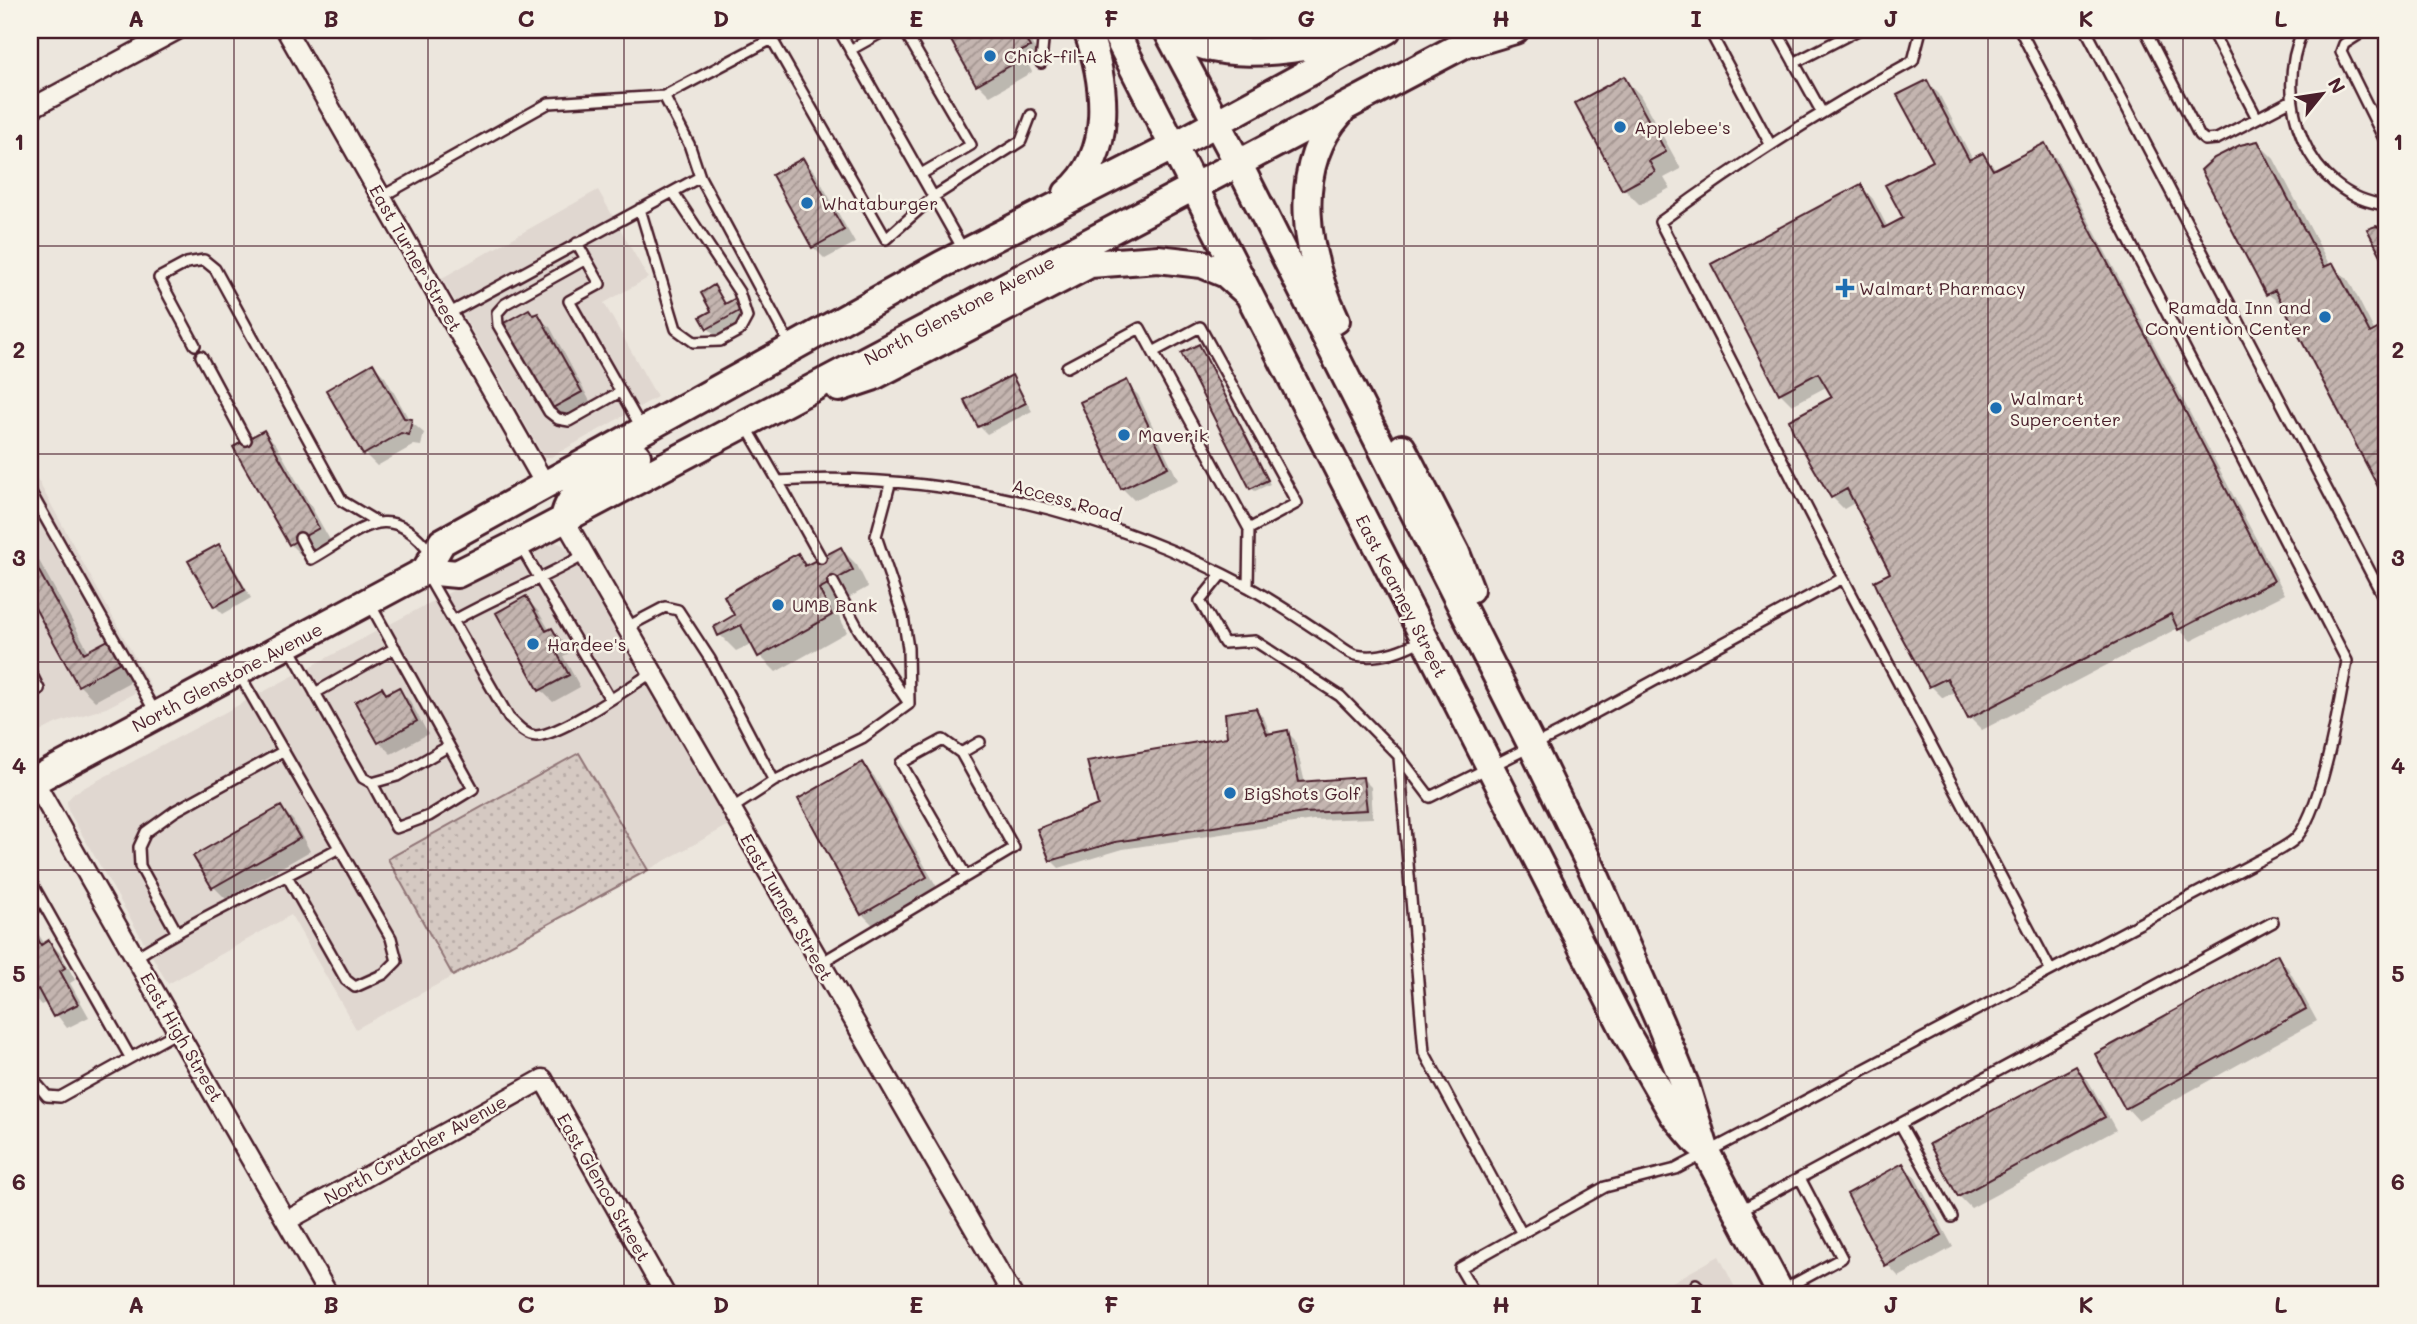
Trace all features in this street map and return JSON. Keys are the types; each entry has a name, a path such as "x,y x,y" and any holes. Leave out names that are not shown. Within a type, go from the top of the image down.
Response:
{"main road":[{"path":"1045,212 1076,186 1089,169 1098,145 1102,116 1101,83 1095,51 1087,30"},
{"name":"East Kearney Street","path":"1114,30 1196,186 1489,768 1626,1033 1673,1114 1706,1152"},
{"path":"1168,30 1195,44 1246,52 1379,32"},
{"name":"East Kearney Street","path":"1168,30 1508,697 1593,871 1686,1087 1706,1152 1779,1293"},
{"name":"North Glenstone Avenue","path":"457,574 1491,30"},
{"path":"1456,48 1514,30"},
{"name":"North Glenstone Avenue","path":"32,782 368,600 429,563 442,542 643,432 791,346 1174,146 1379,32"},
{"path":"1346,106 1321,136 1315,153 1308,209 1313,261 1335,319 1456,553 1508,697"},
{"path":"783,402 872,377 1090,264 1158,259 1202,264 1226,274 1249,295"},
{"path":"565,519 566,506 578,491 674,435 685,408"},
{"path":"429,563 457,574 463,557 471,546 538,506 546,486"}],"street":[{"path":"30,109 177,30"},
{"name":"East Turner Street","path":"286,30 546,486"},
{"name":"East Turner Street","path":"565,519 819,964 1012,1294"},
{"name":"East High Street","path":"32,782 179,1031 328,1294"},
{"name":"North Crutcher Avenue","path":"288,1220 543,1079"},
{"name":"East Glenco Street","path":"543,1079 665,1294"}],"lane":[{"path":"381,197 549,103 664,96 773,41 789,30"},
{"path":"839,30 965,253"},
{"path":"850,50 886,30"},
{"path":"904,30 971,145 921,174"},
{"path":"1041,63 1044,30"},
{"path":"1709,30 1770,144"},
{"path":"1776,30 1821,111"},
{"path":"1794,63 1843,33 1858,30"},
{"path":"1921,30 1913,61 1821,111 1660,222 1843,579 2050,969"},
{"path":"1474,1292 1460,1268 1605,1187 1675,1169 2252,864 2295,839 2313,806 2336,721 2347,661 2020,30"},
{"path":"2086,30 2387,604"},
{"path":"2144,30 2199,135 2205,140 2217,139 2292,100"},
{"path":"2211,30 2257,118"},
{"path":"2303,30 2293,56 2292,100 2307,149 2329,181 2354,197 2387,205"},
{"path":"2365,30 2344,44 2341,52 2387,145"},
{"path":"773,41 886,239 933,197 1021,141 1031,115"},
{"path":"664,96 689,144 700,177 791,346"},
{"path":"448,314 700,177"},
{"path":"640,209 676,329 694,342 720,341 740,330 747,317 739,292 674,192"},
{"path":"577,243 600,284 569,301 643,432"},
{"path":"586,259 505,304 497,313 498,325 549,412 558,419 569,421 620,392"},
{"path":"195,345 159,278 187,263 204,260 215,269 342,501 377,522"},
{"path":"1153,352 1200,327 1297,503 1249,529"},
{"path":"1066,367 1140,328 1249,529 1248,587"},
{"path":"201,356 246,440"},
{"path":"744,423 821,558"},
{"name":"Access Road","path":"778,481 822,478 979,492 1098,522 1221,575 1248,587 1355,655 1380,655 1424,639"},
{"path":"890,484 876,536 903,616 908,648 909,704"},
{"path":"30,491 156,715"},
{"path":"300,538 311,559 377,522 398,521 418,536 453,621 509,718 525,733 536,736 565,724 653,673"},
{"path":"519,543 610,699"},
{"path":"453,621 520,586 541,580 586,554"},
{"path":"1221,575 1200,601 1224,643 1255,640 1274,650 1340,696 1398,755 1430,797 1532,746 1843,579"},
{"path":"833,582 859,630 909,704"},
{"path":"287,644 363,778 372,783 396,828 429,816 473,789 368,600"},
{"path":"627,626 664,607 678,610 709,659 774,781"},
{"path":"315,693 395,648"},
{"path":"30,671 39,689 30,694"},
{"path":"237,671 391,938 397,961 384,974 355,987 346,980 288,876"},
{"path":"731,808 774,781 862,738 909,704"},
{"path":"819,964 1014,848 961,753 943,740 901,763 966,876"},
{"path":"961,753 980,742"},
{"path":"372,783 397,776 449,746"},
{"path":"176,932 139,866 139,846 146,832 176,811 284,751"},
{"path":"1398,755 1424,1052 1521,1234"},
{"path":"136,957 176,932 339,848"},
{"path":"30,880 130,1057"},
{"path":"1737,1211 2273,922"},
{"path":"30,1076 47,1096 60,1097 179,1031"},
{"path":"1900,1124 1952,1217"},
{"path":"1779,1293 1842,1258 1800,1178"},
{"path":"1696,1284 1702,1294"}],"shaded area":[{"path":"598,190 648,278 604,303 657,397 551,457 544,457 442,278"},
{"path":"30,466 150,685 106,708 57,723 30,737"},
{"path":"553,541 563,545 575,558 729,825 648,870 578,753 388,858 453,976 356,1029 291,915 168,984 68,810 67,801 74,793 540,544"},
{"path":"579,753 648,870 453,976 388,859"},
{"path":"1719,1256 1738,1294 1651,1294"}],"building":[{"name":"Chick-fil-A","path":"945,30 1020,30 1030,47 1018,53 1022,59 976,85"},
{"name":"Applebee's","path":"1624,76 1666,152 1649,161 1655,172 1622,190 1575,103"},
{"name":"Walmart Supercenter","path":"1927,80 1969,160 1983,153 1993,170 2045,143 2274,581 2178,630 2171,614 1968,719 1947,678 1929,687 1874,581 1890,573 1847,489 1831,498 1794,434 1789,420 1832,397 1818,373 1779,394 1711,264 1861,184 1884,228 1903,218 1885,185 1933,161 1897,95"},
{"name":"Ramada Inn and Convention Center","path":"2258,141 2324,267 2333,263 2370,333 2386,324 2378,310 2387,305 2387,504 2275,290 2266,295 2201,170 2214,158 2240,145"},
{"name":"Whataburger","path":"803,158 844,230 812,248 772,175"},
{"path":"2376,226 2387,230 2387,267 2367,229"},
{"path":"2387,277 2387,305 2378,283"},
{"path":"714,285 725,304 736,298 743,309 707,329 700,317 711,311 701,293"},
{"path":"529,309 533,315 538,313 582,392 551,409 504,323"},
{"path":"1199,344 1268,480 1250,489 1181,353"},
{"path":"373,363 404,418 412,419 409,435 401,433 363,455 326,390"},
{"path":"1012,375 1026,403 978,427 964,400"},
{"name":"Maverik","path":"1127,380 1168,467 1121,489 1080,402"},
{"path":"264,430 319,528 289,545 233,447"},
{"path":"219,544 245,590 214,607 188,561"},
{"name":"UMB Bank","path":"841,547 853,570 819,589 832,615 758,657 741,625 718,636 714,627 734,615 724,596 798,553 805,566"},
{"path":"30,555 84,653 108,640 120,662 78,686 30,599"},
{"path":"526,596 546,631 552,628 559,640 552,644 569,675 539,691 496,613"},
{"path":"382,687 386,694 399,687 417,721 378,743 355,702"},
{"name":"BigShots Golf","path":"1256,708 1267,734 1288,730 1299,782 1363,777 1367,810 1304,813 1115,842 1050,861 1037,829 1098,805 1087,761 1227,737 1225,713"},
{"path":"863,762 927,877 861,915 798,799"},
{"path":"281,806 300,838 212,888 193,856"},
{"path":"30,924 41,945 49,940 65,968 60,971 78,1004 53,1017 38,989 30,993"},
{"path":"2277,954 2306,1009 2125,1109 2095,1054"},
{"path":"2076,1066 2105,1117 1958,1197 1929,1144"},
{"path":"1903,1163 1942,1235 1885,1266 1847,1194"}],"place":[{"name":"Chick-fil-A","path":"990,56"},
{"name":"Applebee's","path":"1620,127"},
{"name":"Whataburger","path":"807,203"},
{"name":"Walmart Pharmacy","path":"1845,288"},
{"name":"Ramada Inn and Convention Center","path":"2325,317"},
{"name":"Walmart Supercenter","path":"1996,408"},
{"name":"Maverik","path":"1124,435"},
{"name":"UMB Bank","path":"778,605"},
{"name":"Hardee's","path":"533,644"},
{"name":"BigShots Golf","path":"1230,793"}]}
